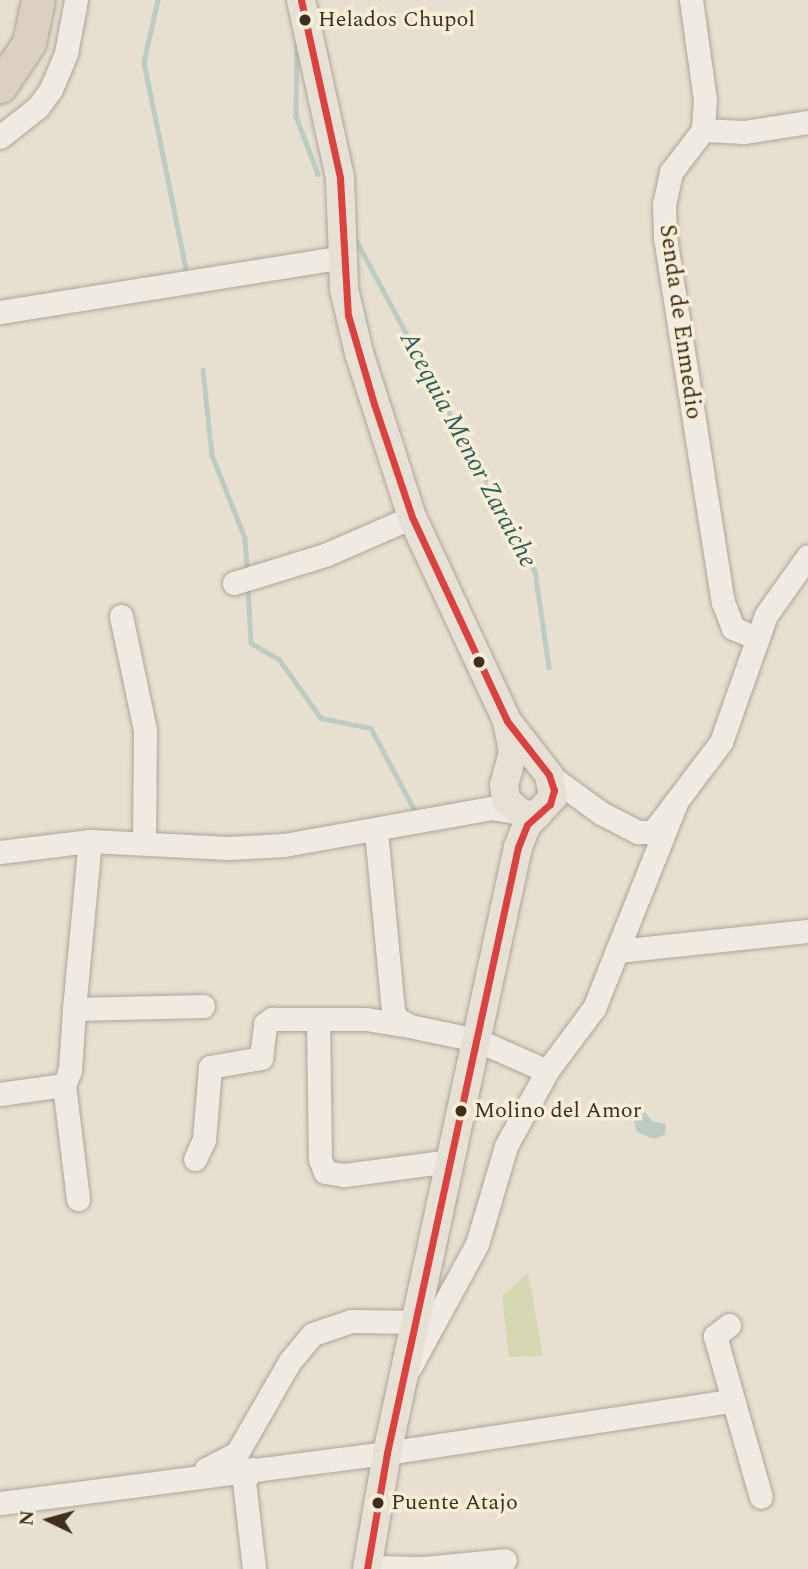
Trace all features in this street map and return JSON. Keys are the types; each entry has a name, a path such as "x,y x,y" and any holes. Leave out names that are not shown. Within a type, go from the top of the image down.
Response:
{"highway":[{"path":"0,61 13,38 22,0"},
{"path":"0,86 29,43 38,0"}],"main road":[{"path":"301,0 340,178 348,315 412,517 507,721 546,772 553,797 527,813"},
{"path":"507,721 513,752 506,781 506,800 527,813"},
{"path":"506,781 527,765 546,772"},
{"path":"367,1568 387,1453 418,1322 518,847 527,825 527,813"}],"street":[{"path":"0,137 38,107 51,89 66,53 76,0"},
{"path":"691,0 705,99 703,130 744,132 808,122"},
{"name":"Senda de Enmedio","path":"703,130 671,172 664,204 664,237 723,602 733,628 756,638"},
{"path":"0,312 343,257"},
{"path":"234,583 325,555 412,517"},
{"path":"638,832 653,832 721,742 756,638 780,592 808,556"},
{"path":"121,616 145,730 144,842"},
{"path":"546,772 601,813 638,832 653,848 655,865"},
{"path":"475,811 494,800 506,781"},
{"path":"405,1376 477,1244 506,1146 547,1071 594,1008 629,914 655,865 675,805"},
{"path":"0,852 90,841 229,848 376,831 499,808 527,813 563,809 601,813"},
{"path":"376,831 394,1016 410,1026"},
{"path":"78,1199 64,1085 70,1070 90,841"},
{"path":"617,951 808,931"},
{"path":"366,1019 385,1009 390,992"},
{"path":"74,1009 204,1006"},
{"path":"318,1019 320,1158 325,1172 344,1175 452,1161"},
{"path":"195,1159 202,1152 204,1099 213,1064 261,1058 268,1020 366,1019 410,1026 477,1040 547,1071"},
{"path":"0,1094 64,1085"},
{"path":"194,1474 231,1457 243,1444 290,1361 313,1334 351,1321 418,1322"},
{"path":"729,1325 715,1336 731,1401 761,1497"},
{"path":"0,1503 194,1474 387,1453 731,1401"},
{"path":"243,1444 244,1462 257,1469"},
{"path":"254,1569 244,1481 257,1469"},
{"path":"367,1568 424,1568 505,1560"}],"green space":[{"path":"528,1273 543,1356 509,1357 502,1296"}],"shaded area":[{"path":"645,1112 652,1121 666,1124 665,1135 654,1139 637,1132 633,1116"}],"waterway":[{"path":"158,0 144,62 187,274"},
{"name":"Acequia Menor Zaraiche","path":"297,42 296,116 318,174"},
{"name":"Acequia Menor Zaraiche","path":"357,242 535,571 549,667"},
{"path":"203,370 212,455 245,538 247,570"},
{"path":"248,586 251,643 279,659 321,718 371,728 415,811"}],"transit line":[{"path":"301,0 340,178 348,315 374,404 412,517 507,721 549,775 554,790 550,804 527,825 518,847 387,1453 367,1569"}],"place":[{"name":"Helados Chupol","path":"305,20"},
{"name":"Molino del Amor","path":"461,1111"},
{"name":"Puente Atajo","path":"378,1503"}]}
